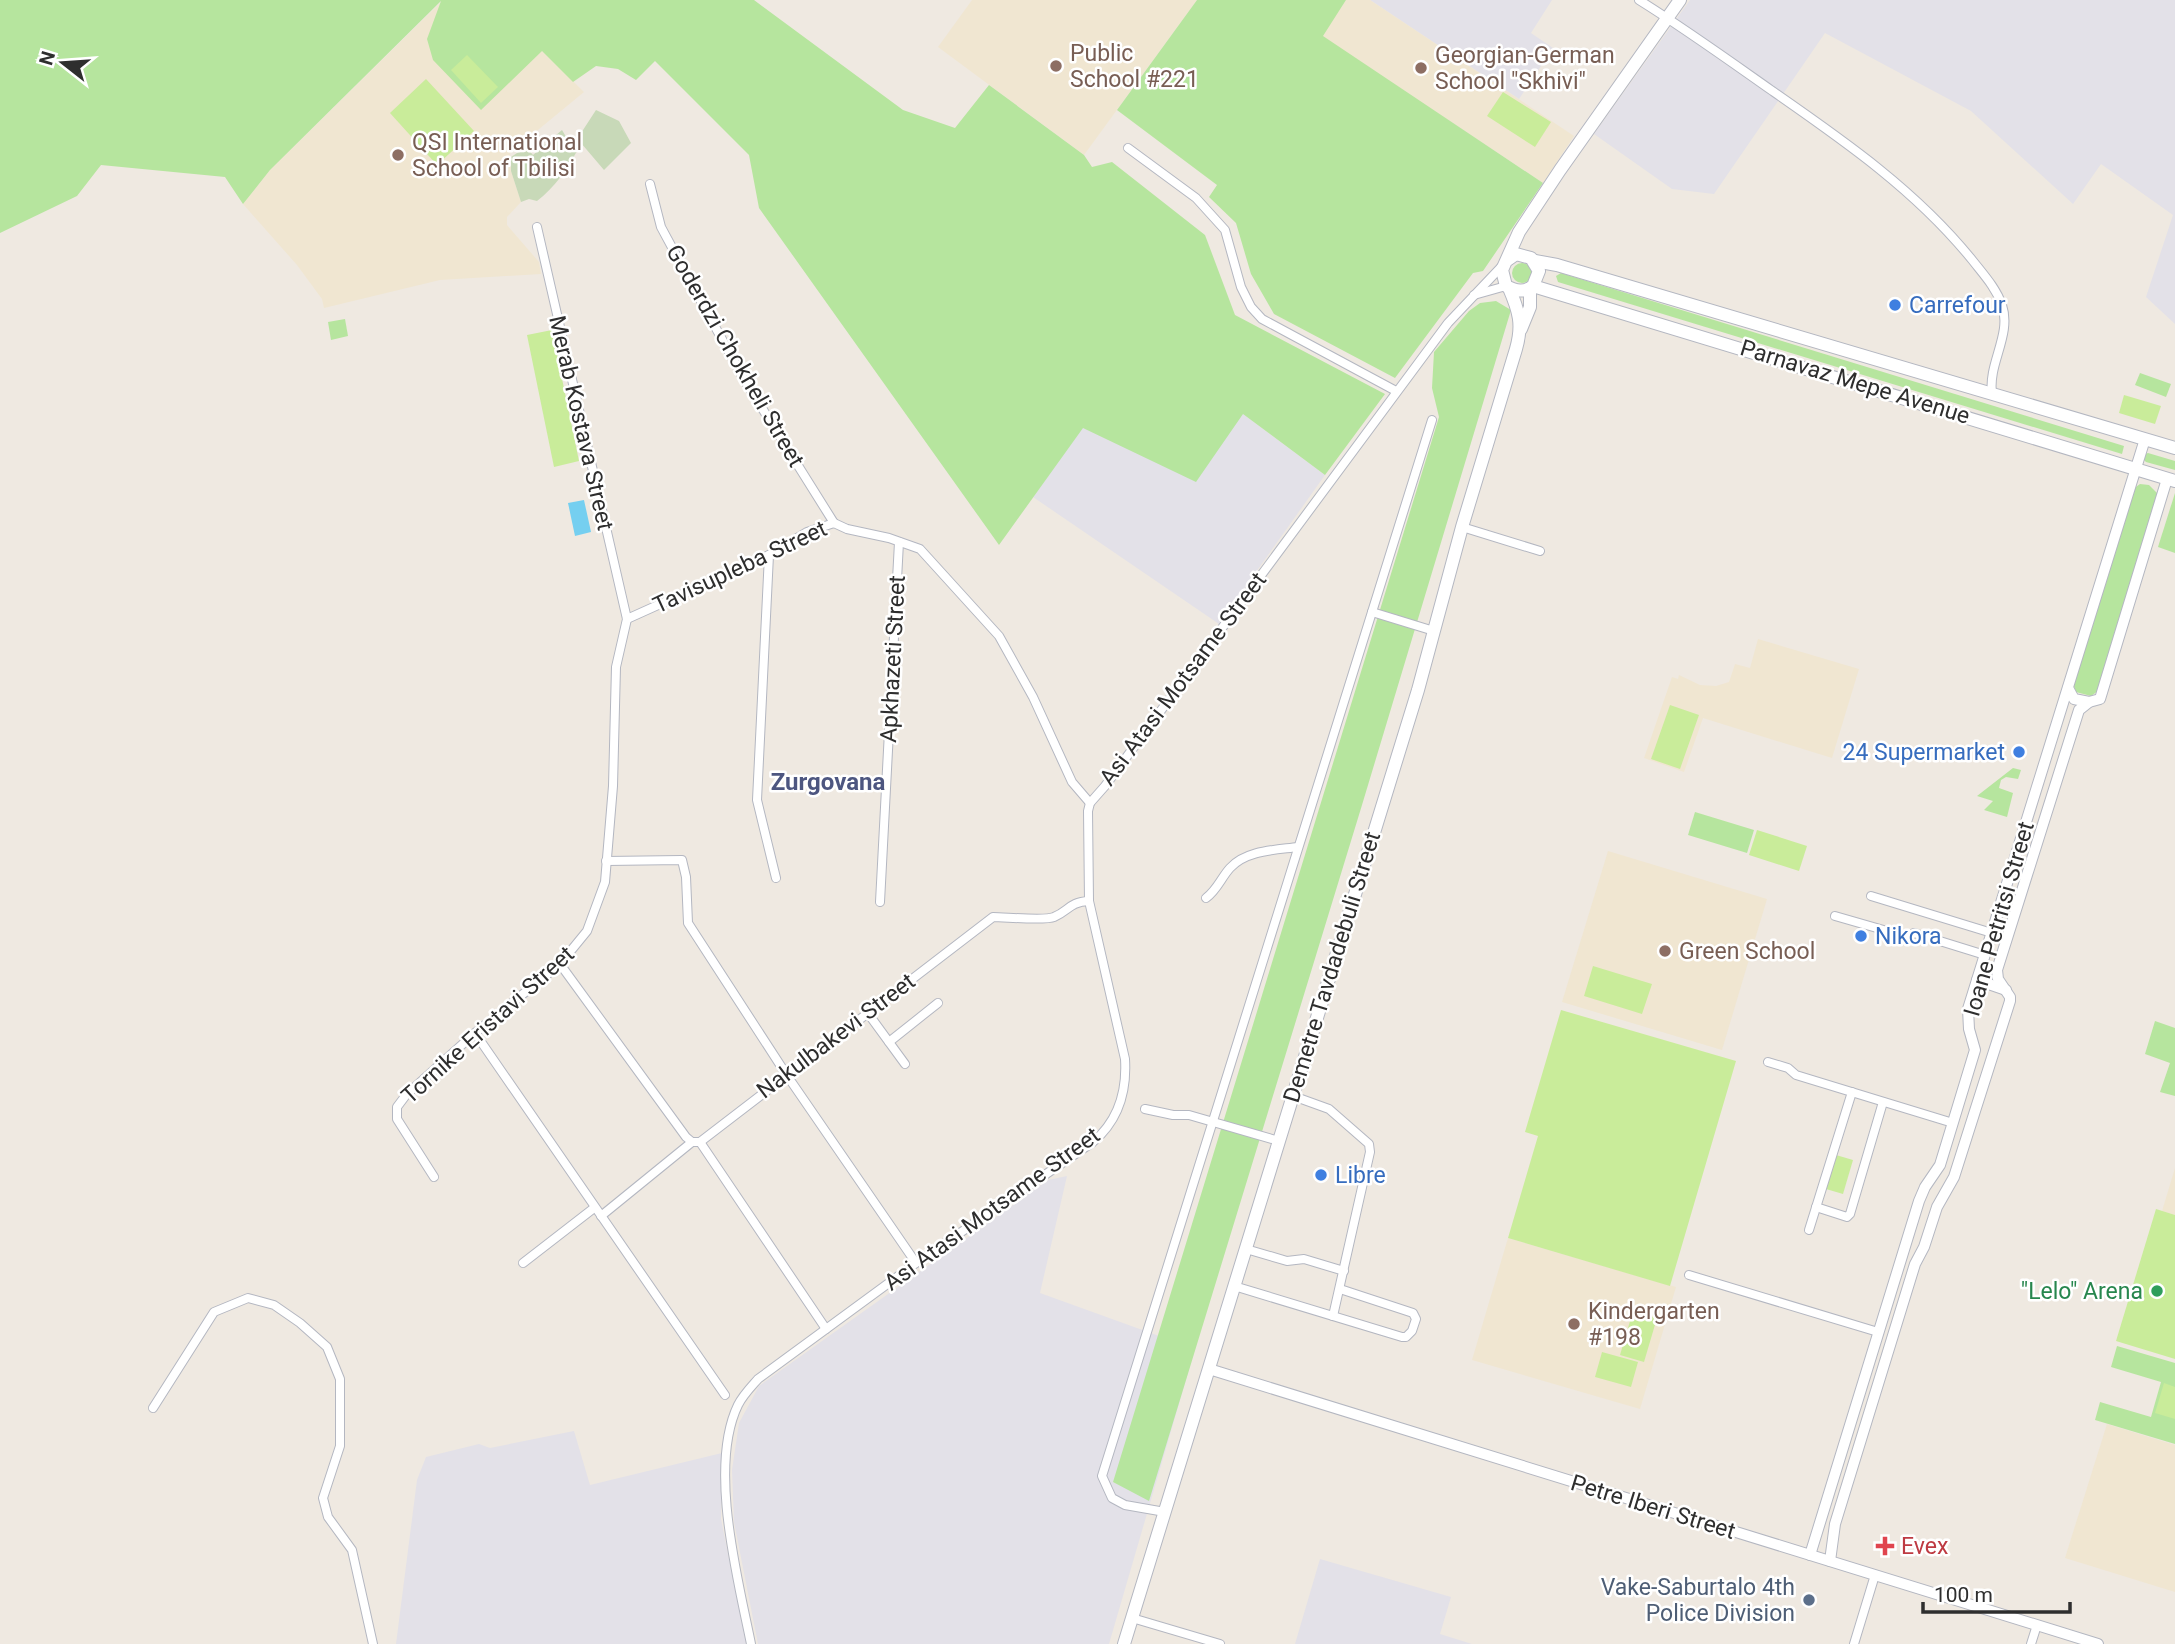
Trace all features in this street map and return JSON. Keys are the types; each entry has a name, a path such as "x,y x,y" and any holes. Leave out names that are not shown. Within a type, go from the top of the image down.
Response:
{"main road":[{"path":"1521,330 1515,303 1502,276 1504,263 1519,232 1560,170 1680,0"},
{"path":"1519,232 1539,271 1532,287 1530,307"},
{"path":"1504,263 1516,254 1531,258"},
{"name":"Parnavaz Mepe Avenue","path":"1531,258 2175,448"},
{"path":"1507,287 1524,291 1532,287"},
{"name":"Parnavaz Mepe Avenue","path":"1532,287 1560,292 2171,480"},
{"path":"1530,307 1548,295 1560,292"},
{"name":"Demetre Tavdadebuli Street","path":"1124,1644 1293,1096 1530,307"}],"street":[{"path":"1639,0 1873,163 1953,236 1994,288 2002,307 2005,326 1990,380 1992,393"},
{"path":"1128,148 1196,198 1225,230 1241,287 1251,307 1262,319 1396,391"},
{"name":"Goderdzi Chokheli Street","path":"650,184 661,227 696,292 745,381 834,523"},
{"name":"Merab Kostava Street","path":"537,227 627,619"},
{"name":"Asi Atasi Motsame Street","path":"751,1644 727,1524 726,1461 729,1435 739,1403 758,1379 916,1263 1093,1142 1114,1118 1124,1096 1125,1059 1089,901 1087,819 1090,803 1448,323 1504,263"},
{"path":"1474,295 1507,287"},
{"path":"1165,1512 1125,1505 1112,1498 1102,1476 1432,420"},
{"name":"Ioane Petritsi Street","path":"1810,1555 1919,1201 1940,1165 1975,1051 1969,1029 1968,1009 2145,439"},
{"name":"Ioane Petritsi Street","path":"1830,1561 1835,1524 1914,1264 1924,1247 1937,1207 1954,1177 2008,1008 2010,998 1998,979 1997,970 2026,875 2079,710 2089,702 2100,699 2171,480"},
{"name":"Tavisupleba Street","path":"627,619 769,555 807,532 834,523 920,549 999,636 1033,697 1072,782 1090,803"},
{"path":"1462,527 1540,551"},
{"name":"Apkhazeti Street","path":"880,902 899,542"},
{"path":"769,555 757,800 776,878"},
{"path":"1372,612 1434,631"},
{"name":"Tornike Eristavi Street","path":"434,1177 397,1119 397,1107 406,1095 475,1033 560,964 587,931 603,892 613,786 617,667 627,619"},
{"path":"2068,688 2074,699 2089,702"},
{"path":"1206,898 1240,859 1263,852 1298,847"},
{"path":"606,861 682,860 686,877 688,923 786,1074 916,1263"},
{"path":"2011,870 2026,875"},
{"path":"1871,896 1992,933"},
{"name":"Nakulbakevi Street","path":"601,1216 993,917 1054,918 1079,901 1089,901"},
{"path":"1835,916 1908,937 1914,933 1983,960 1997,970"},
{"path":"560,964 686,1137 696,1142 826,1329"},
{"path":"1977,980 2006,990"},
{"path":"888,1042 939,1003"},
{"path":"867,1012 905,1064"},
{"path":"475,1033 725,1395"},
{"path":"1768,1062 1796,1075 1953,1123"},
{"path":"1809,1230 1852,1092"},
{"path":"1293,1096 1329,1109 1369,1144 1370,1152 1333,1315"},
{"path":"1816,1207 1847,1217 1850,1214 1883,1102"},
{"path":"1146,1109 1173,1115 1185,1114 1279,1141"},
{"path":"1925,1187 1938,1194 1945,1192"},
{"path":"1919,1201 1928,1196 1936,1199 1937,1207"},
{"path":"523,1264 594,1208"},
{"path":"1906,1241 1909,1247 1919,1250 1924,1247"},
{"path":"1246,1249 1287,1261 1304,1259 1344,1271"},
{"path":"1901,1259 1908,1253 1913,1254 1914,1264"},
{"path":"1689,1275 1878,1332"},
{"path":"1234,1286 1402,1337 1410,1334 1416,1319 1415,1314 1340,1289"},
{"path":"153,1408 214,1312 248,1298 274,1305 327,1347 340,1379 340,1446 323,1498 328,1517 352,1550 373,1644"},
{"path":"1871,1354 1886,1359"},
{"name":"Petre Iberi Street","path":"1209,1369 2098,1644"},
{"path":"1853,1644 1875,1575"},
{"path":"1132,1618 1220,1644"},
{"path":"2031,1644 2037,1625"}],"shaded area":[{"name":"QSI International School of Tbilisi","path":"443,0 490,0 584,92 510,153 511,171 521,202 507,217 507,225 539,262 541,274 440,280 324,308 322,299 297,265 243,204 270,170"},
{"name":"Public School #221","path":"972,0 1197,0 1084,155 938,47"},
{"name":"Georgian-German School \"Skhivi\"","path":"1346,0 1370,0 1574,136 1543,183 1322,36"},
{"path":"1370,0 1552,0 1531,33 1553,48 1519,99"},
{"path":"1690,0 2175,0 2175,324 2146,297 2173,215 2101,164 2073,204 1971,111 1825,33 1714,194 1672,189 1594,134"},
{"path":"1242,413 1325,475 1219,624 1033,497 1083,427 1196,481"},
{"path":"1758,639 1859,669 1832,758 1703,718 1684,772 1644,758 1672,677 1678,679 1679,675 1700,685 1716,686 1729,682 1735,664 1750,668"},
{"name":"Green School","path":"1608,851 1767,899 1722,1050 1562,1002"},
{"path":"2175,1168 2175,1215 2162,1211"},
{"path":"1067,1176 1040,1293 1195,1349 1109,1644 758,1644 734,1522 732,1470 739,1423 759,1386 1048,1180"},
{"name":"Kindergarten #198","path":"1508,1238 1676,1287 1640,1409 1472,1360"},
{"path":"2107,1424 2175,1445 2175,1592 2065,1558"},
{"path":"574,1431 590,1485 722,1453 721,1519 746,1644 396,1644 417,1480 426,1457 479,1444 490,1448"},
{"path":"1320,1559 1451,1597 1440,1634 1472,1644 1295,1644"}],"green space":[{"path":"0,0 754,0 903,110 955,128 989,85 1084,155 1092,167 1112,162 1205,235 1235,315 1385,394 1325,475 1243,414 1196,482 1083,428 999,545 759,208 749,155 655,61 636,80 618,69 596,66 573,82 542,51 481,110 433,60 427,39 441,1 270,170 243,204 225,177 101,165 77,196 0,233"},
{"path":"1197,0 1346,0 1323,36 1543,183 1483,271 1473,273 1395,378 1274,314 1251,274 1236,223 1209,197 1217,185 1117,110"},
{"path":"467,55 498,87 481,103 451,70"},
{"path":"426,79 474,131 437,165 390,113"},
{"path":"1503,92 1551,122 1535,147 1487,116"},
{"path":"596,110 619,121 631,143 604,170 581,143 574,149 577,151 573,158 549,190 537,201 529,199 521,202 511,171 511,157 526,147 533,155 562,130 572,147"},
{"path":"1522,263 1529,266 1532,273 1529,280 1522,283 1515,280 1512,273 1515,266"},
{"path":"1561,273 2124,446 2122,454 1558,282 1556,276"},
{"path":"1496,301 1511,310 1149,1501 1113,1482 1439,417 1432,388 1434,352 1469,311 1480,303"},
{"path":"345,319 348,336 331,340 328,322"},
{"path":"552,330 579,461 554,467 527,335"},
{"path":"2140,373 2171,384 2166,397 2135,385"},
{"path":"2124,395 2161,406 2155,424 2119,413"},
{"path":"2148,453 2175,461 2175,470 2146,462 2143,459"},
{"path":"2140,484 2149,485 2158,494 2098,691 2091,696 2076,692 2073,684 2133,489"},
{"path":"2175,493 2175,553 2158,547"},
{"path":"1670,705 1699,715 1680,769 1651,759"},
{"path":"2013,768 2021,770 2018,779 2006,777 2001,780 1999,788 2013,793 2007,817 1984,810 1993,801 1977,796"},
{"path":"1695,812 1754,830 1747,853 1688,835"},
{"path":"1757,830 1807,846 1799,871 1749,855"},
{"path":"1593,966 1652,984 1642,1014 1584,996"},
{"path":"1561,1010 1736,1061 1670,1286 1508,1238 1538,1136 1525,1132"},
{"path":"2155,1021 2175,1028 2175,1096 2160,1092 2170,1063 2145,1054"},
{"path":"1836,1155 1853,1160 1843,1194 1826,1189"},
{"name":"\"Lelo\" Arena","path":"2156,1209 2175,1215 2175,1359 2116,1341"},
{"path":"1633,1311 1657,1318 1644,1362 1620,1355"},
{"path":"2117,1346 2175,1363 2175,1444 2095,1420 2100,1402 2151,1417 2161,1382 2111,1367"},
{"path":"1602,1352 1638,1362 1631,1387 1595,1377"},
{"path":"2164,1383 2175,1387 2175,1419 2155,1413"}],"water":[{"path":"584,500 591,532 575,536 568,503"}],"place":[{"name":"Public School #221","path":"1056,66"},
{"name":"Georgian-German School \"Skhivi\"","path":"1421,68"},
{"name":"QSI International School of Tbilisi","path":"398,155"},
{"name":"Carrefour","path":"1895,305"},
{"name":"24 Supermarket","path":"2019,752"},
{"name":"Nikora","path":"1861,936"},
{"name":"Green School","path":"1665,951"},
{"name":"Libre","path":"1321,1175"},
{"name":"\"Lelo\" Arena","path":"2157,1291"},
{"name":"Kindergarten #198","path":"1574,1324"},
{"name":"Evex","path":"1885,1546"},
{"name":"Vake-Saburtalo 4th Police Division","path":"1809,1600"}],"district":[{"name":"Zurgovana","path":"828,782"}]}
